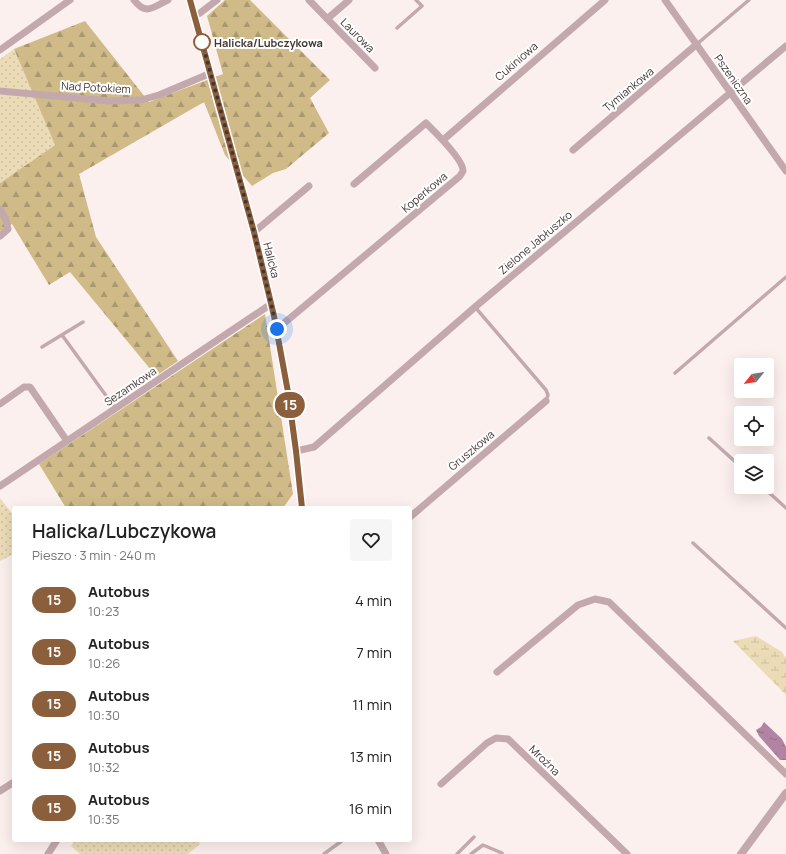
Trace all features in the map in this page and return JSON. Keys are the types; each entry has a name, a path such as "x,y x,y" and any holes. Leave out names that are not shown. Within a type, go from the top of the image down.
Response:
{"street":[{"path":"0,50 70,0"},
{"path":"134,0 144,9 150,9 168,0"},
{"name":"Halicka","path":"190,0 254,232 277,329 288,392 302,506"},
{"path":"195,16 217,0"},
{"name":"Laurowa","path":"309,0 375,68"},
{"path":"327,19 349,0"},
{"name":"Cukiniowa","path":"443,140 605,0"},
{"name":"Pszeniczna","path":"664,0 697,44 729,93 786,171"},
{"name":"Tymiankowa","path":"573,150 697,44"},
{"name":"Zielone Jabłuszko","path":"296,451 314,446 475,307 786,46"},
{"name":"Nad Potokiem","path":"0,91 109,101 141,100 159,95 211,74"},
{"name":"Koperkowa","path":"277,329 460,176 463,170 461,163 443,140 426,123 354,184"},
{"path":"254,232 309,186"},
{"path":"0,209 6,220 8,230 0,236"},
{"name":"Sezamkowa","path":"0,486 271,304"},
{"path":"0,404 24,387 30,387 67,441"},
{"name":"Gruszkowa","path":"412,515 546,401"},
{"path":"497,672 578,606 595,599 609,602 786,774"},
{"name":"Mroźna","path":"441,784 487,743 496,738 508,739 628,854"},
{"path":"0,791 12,783"},
{"path":"741,854 786,793"},
{"path":"48,854 56,842"},
{"path":"379,842 386,854"}],"lane":[{"path":"397,28 422,6 416,0"},
{"path":"697,44 749,0"},
{"path":"675,373 786,277"},
{"path":"475,307 546,390 548,395 546,401"},
{"path":"42,347 83,322"},
{"path":"62,336 115,408"},
{"path":"709,438 734,461"},
{"path":"771,494 786,508"},
{"path":"693,543 786,628"},
{"path":"457,854 474,837"},
{"path":"324,854 339,842"},
{"path":"471,854 483,845 502,853"}],"green space":[{"path":"225,0 250,0 330,80 310,98 329,133 286,169 273,173 252,186 225,155 204,102 79,174 96,237 178,361 156,376 70,272 49,285 12,224 0,231 0,183 55,145 14,49 85,21 149,102 223,74 207,16"},
{"path":"14,49 55,145 0,183 0,59"},
{"path":"265,314 293,494 284,506 65,506 39,464"},
{"path":"0,498 12,513 12,555 0,561"},
{"path":"756,636 782,652 786,658 786,695 733,641"},
{"path":"74,842 198,842 200,844 188,854 80,854 71,846"}],"water":[{"path":"764,722 782,739 786,747 786,760 780,760 759,736 756,730 761,727"}],"bus line":[{"name":"15","path":"190,0 254,232 274,316 288,392 302,506"}],"place":[{"name":"Halicka/Lubczykowa","path":"202,42"}],"route":[{"path":"202,42 254,232 277,329"}]}
